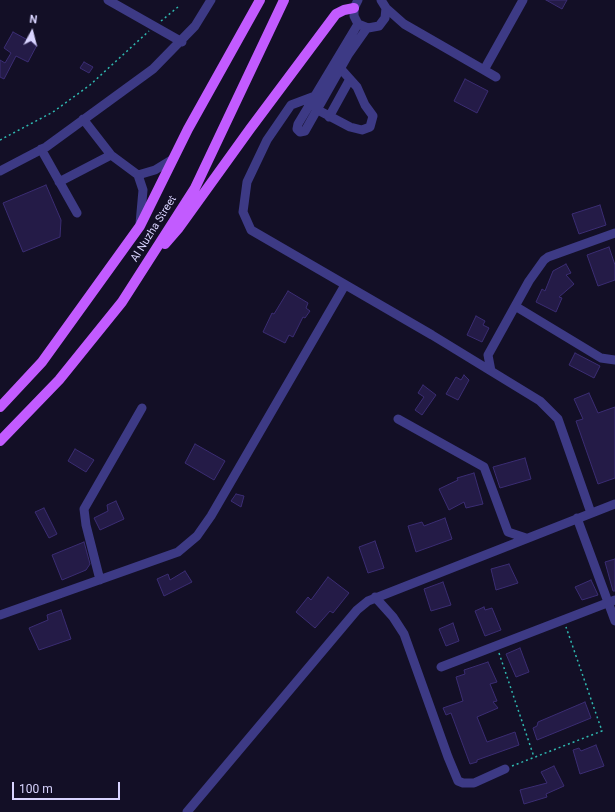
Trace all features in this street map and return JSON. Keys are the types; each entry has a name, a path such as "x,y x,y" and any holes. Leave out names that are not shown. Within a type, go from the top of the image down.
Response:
{"main road":[{"name":"Al Nuzha Street","path":"0,407 42,362 140,226 173,159 260,0"},
{"name":"Al Nuzha Street","path":"0,441 64,374 122,302 195,188 284,0"},
{"path":"147,263 178,229 336,14 356,4"}],"street":[{"path":"108,0 182,42"},
{"path":"0,171 40,150 153,69 182,42 195,26 211,0"},
{"path":"484,70 524,0"},
{"path":"384,2 404,24 496,77"},
{"path":"356,4 354,16 362,26 374,28 383,22 385,18 384,2"},
{"path":"383,22 404,24"},
{"path":"362,26 305,131 300,132 297,129 298,124 326,78 362,26"},
{"path":"316,109 350,127 362,130 370,127 372,124 373,116 365,104 357,87 340,68"},
{"path":"316,109 317,99 326,78"},
{"path":"329,117 350,79"},
{"path":"315,96 291,105 267,140 247,182 243,212 251,230 345,284 540,401 558,419 591,513"},
{"path":"84,119 100,144 111,155 138,175 143,190 140,226"},
{"path":"40,150 77,213"},
{"path":"60,182 111,155"},
{"path":"138,175 155,170 173,159"},
{"path":"474,361 488,355 533,275 548,257 615,233"},
{"path":"0,615 178,552 197,536 211,516 345,284"},
{"path":"515,306 601,358 615,360"},
{"path":"488,355 491,371"},
{"path":"100,580 86,525 84,509 142,408"},
{"path":"398,419 484,467 508,532 503,547"},
{"path":"187,812 357,610 375,597 615,504"},
{"path":"577,518 612,601 615,621"},
{"path":"508,532 526,538"},
{"path":"375,597 393,617 404,634 458,781 463,783 474,783 505,769"},
{"path":"441,667 612,601"}],"path":[{"path":"0,140 53,112 83,90 178,7"},
{"path":"505,769 602,731 564,620"},
{"path":"496,645 534,758"}],"building":[{"path":"546,0 567,0 562,9"},
{"path":"13,32 37,45 28,62 16,56 4,79 0,77 0,60 5,63 11,53 4,48"},
{"path":"84,62 93,67 89,73 80,68"},
{"path":"465,79 488,91 477,113 454,101"},
{"path":"46,185 61,220 60,237 23,252 3,203"},
{"path":"600,205 606,225 579,234 572,214"},
{"path":"609,247 615,265 615,280 598,286 587,255"},
{"path":"566,264 571,273 566,275 574,284 559,297 562,298 556,312 536,302 542,289 545,291 553,271"},
{"path":"288,291 308,303 306,308 310,311 305,318 303,317 293,337 289,335 285,343 263,332 272,313 274,314"},
{"path":"476,316 485,321 483,325 489,328 482,342 467,335"},
{"path":"575,353 600,366 594,378 569,365"},
{"path":"464,375 469,380 458,400 446,394 456,377 461,380"},
{"path":"423,385 436,395 422,415 415,410 424,397 418,393"},
{"path":"589,393 598,413 615,407 615,478 598,484 576,421 583,419 574,399"},
{"path":"195,444 225,461 214,480 185,463"},
{"path":"75,449 94,460 86,472 68,461"},
{"path":"525,458 531,479 500,488 493,467"},
{"path":"474,473 483,504 466,508 464,502 449,510 439,489 458,480 457,478"},
{"path":"236,494 244,496 241,507 231,501"},
{"path":"116,501 124,519 100,530 94,518 108,511 107,505"},
{"path":"44,508 57,534 49,538 35,512"},
{"path":"445,518 452,539 416,552 408,526 422,522 424,526"},
{"path":"375,541 384,568 368,573 359,547"},
{"path":"84,542 90,564 86,570 62,580 52,555"},
{"path":"615,559 615,591 613,591 605,562"},
{"path":"509,564 518,583 496,590 491,569"},
{"path":"185,571 192,582 164,596 157,579 168,574 170,580"},
{"path":"328,577 349,593 333,613 330,611 315,628 296,612 308,597 311,600"},
{"path":"591,580 598,595 582,600 575,587"},
{"path":"443,582 451,605 431,611 424,589"},
{"path":"484,607 485,610 492,608 501,630 485,636 475,611"},
{"path":"61,610 71,639 39,650 29,628 48,620 47,615"},
{"path":"453,623 459,641 446,646 439,629"},
{"path":"520,648 529,672 516,677 506,654"},
{"path":"488,662 497,682 490,684 497,701 493,702 498,708 477,717 487,742 515,732 519,745 470,764 451,713 446,715 443,708 463,701 456,677 465,674 464,670"},
{"path":"585,702 591,718 537,740 533,728 537,726 538,722"},
{"path":"596,745 604,766 580,774 573,750 579,748 581,751"},
{"path":"554,766 564,786 546,794 547,797 524,804 520,790 547,783 541,772"}]}
